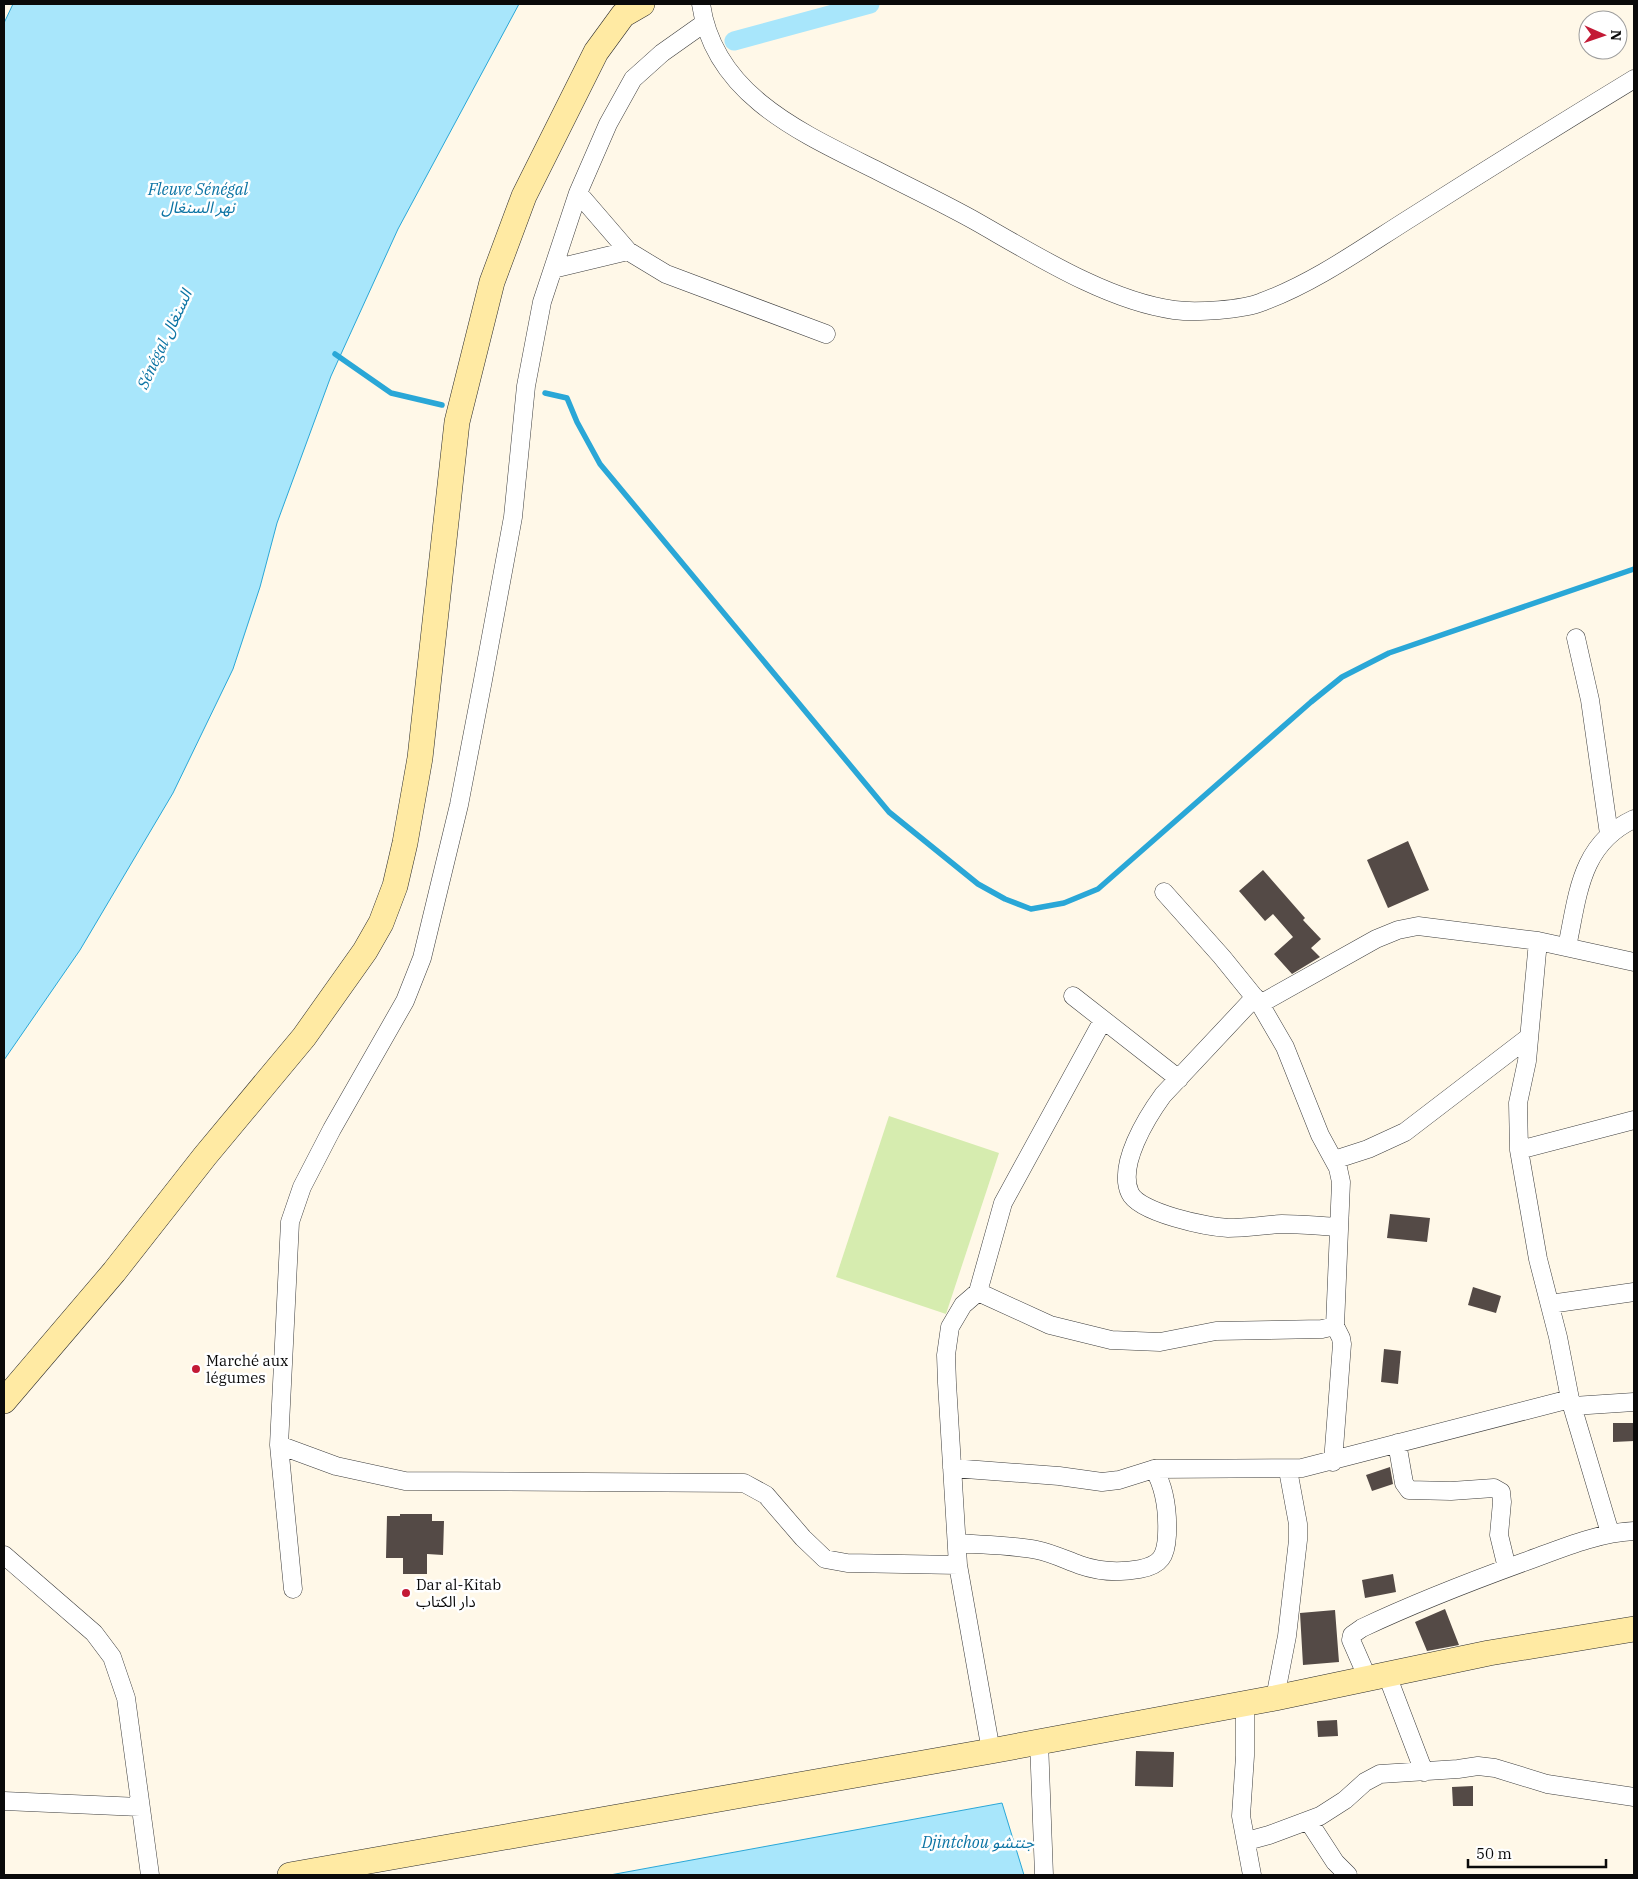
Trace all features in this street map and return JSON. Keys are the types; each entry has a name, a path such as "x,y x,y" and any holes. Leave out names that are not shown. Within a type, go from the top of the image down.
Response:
{"street":[{"path":"4,1401 114,1272 205,1156 304,1037 365,951 381,923 395,886 414,797 457,422 492,282 524,196 596,52 623,15 642,4"},
{"path":"700,4 703,24 723,65 753,98 808,136 955,210 1058,268 1134,301 1175,311 1217,310 1261,303 1306,281 1347,258 1546,132 1634,79"},
{"path":"294,1588 279,1445 290,1222 302,1187 332,1129 405,1001 422,958 459,805 513,518 526,386 542,302 578,193 608,124 633,79 662,53 703,24"},
{"path":"578,193 628,251 666,274 826,334"},
{"path":"553,269 628,251"},
{"path":"1576,638 1590,700 1609,834"},
{"path":"1567,947 1583,873 1594,853 1609,834 1634,819"},
{"path":"1164,892 1212,945 1258,1001 1285,1047 1314,1120 1338,1168 1341,1182 1335,1326 1342,1344 1333,1462"},
{"path":"1339,1227 1283,1224 1227,1228 1170,1217 1138,1203 1130,1194 1127,1168 1150,1112 1163,1095 1258,1001 1376,939 1398,930 1418,926 1538,940 1634,962"},
{"path":"1538,940 1527,1061 1518,1103 1519,1150 1538,1259 1558,1337 1571,1402 1610,1533"},
{"path":"1073,996 1179,1080"},
{"path":"991,1751 958,1565 946,1355 950,1327 964,1305 978,1292 1003,1203 1103,1020"},
{"path":"1334,1160 1368,1149 1405,1132 1529,1037"},
{"path":"1519,1150 1634,1120"},
{"path":"978,1292 1050,1325 1111,1340 1167,1342 1216,1331 1322,1329 1335,1326"},
{"path":"1550,1304 1634,1292"},
{"path":"952,1468 1059,1476 1102,1482 1112,1482 1154,1469 1228,1468 1288,1470 1333,1462 1397,1443 1571,1402 1634,1402"},
{"path":"1397,1443 1405,1486 1409,1490 1451,1491 1494,1488 1501,1492 1500,1535 1507,1568"},
{"path":"279,1445 336,1466 405,1481 744,1483 766,1495 803,1538 825,1559 847,1563 958,1565"},
{"path":"957,1543 1037,1550 1098,1570 1127,1571 1151,1566 1160,1561 1164,1555 1168,1514 1161,1483 1154,1469"},
{"path":"1275,1698 1287,1636 1298,1540 1298,1524 1288,1470"},
{"path":"1424,1772 1377,1677 1353,1646 1352,1635 1374,1622 1433,1596 1507,1568 1610,1533 1634,1531"},
{"path":"4,1555 94,1633 112,1657 126,1698 150,1875"},
{"path":"290,1875 991,1751 1245,1702 1275,1698 1518,1648 1634,1629"},
{"path":"1245,1702 1245,1756 1241,1816 1252,1875"},
{"path":"1039,1741 1044,1875"},
{"path":"1247,1841 1309,1822 1337,1806 1373,1777 1380,1774 1424,1772 1478,1766 1495,1768 1552,1785 1634,1797"},
{"path":"4,1801 140,1807"},
{"path":"1309,1822 1335,1862 1348,1875"}],"green space":[{"path":"889,1116 999,1153 946,1314 836,1277"}],"water":[{"name":"Fleuve Sénégal نهر السنغال","path":"13,4 519,4 398,229 331,376 277,523 260,587 233,669 173,793 80,950 4,1060 4,23"},
{"name":"Djintchou جنتشو","path":"1002,1803 1024,1875 610,1875"}],"building":[{"path":"1408,841 1429,890 1388,908 1367,860"},
{"path":"1263,870 1305,918 1303,920 1321,939 1311,948 1320,957 1292,974 1274,954 1293,937 1273,914 1265,921 1239,891"},
{"path":"1390,1214 1430,1218 1427,1242 1387,1238"},
{"path":"1473,1287 1501,1296 1496,1313 1468,1305"},
{"path":"1384,1349 1401,1351 1398,1384 1381,1382"},
{"path":"1613,1423 1634,1423 1634,1441 1613,1442"},
{"path":"1390,1467 1393,1484 1372,1491 1366,1475"},
{"path":"400,1514 432,1514 432,1521 444,1521 443,1555 427,1554 427,1574 403,1574 403,1558 386,1558 387,1516 400,1516"},
{"path":"1393,1574 1396,1592 1365,1598 1362,1580"},
{"path":"1445,1609 1459,1645 1427,1651 1415,1622"},
{"path":"1335,1610 1339,1662 1303,1665 1300,1613"},
{"path":"1337,1720 1338,1736 1318,1737 1317,1721"},
{"path":"1136,1751 1174,1752 1173,1787 1135,1786"},
{"path":"1473,1786 1473,1806 1453,1806 1452,1787"}],"waterway":[{"path":"734,41 870,4"},
{"path":"335,354 391,393 442,405"},
{"path":"545,393 567,398 577,422 600,464 889,812 978,884 1005,899 1031,909 1064,903 1098,889 1342,677 1389,653 1634,569"}],"place":[{"name":"Marché aux légumes","path":"196,1369"},
{"name":"Dar al-Kitab دار الكتاب","path":"406,1593"}],"water label":[{"name":"Sénégal السنغال","path":"164,339"}]}
